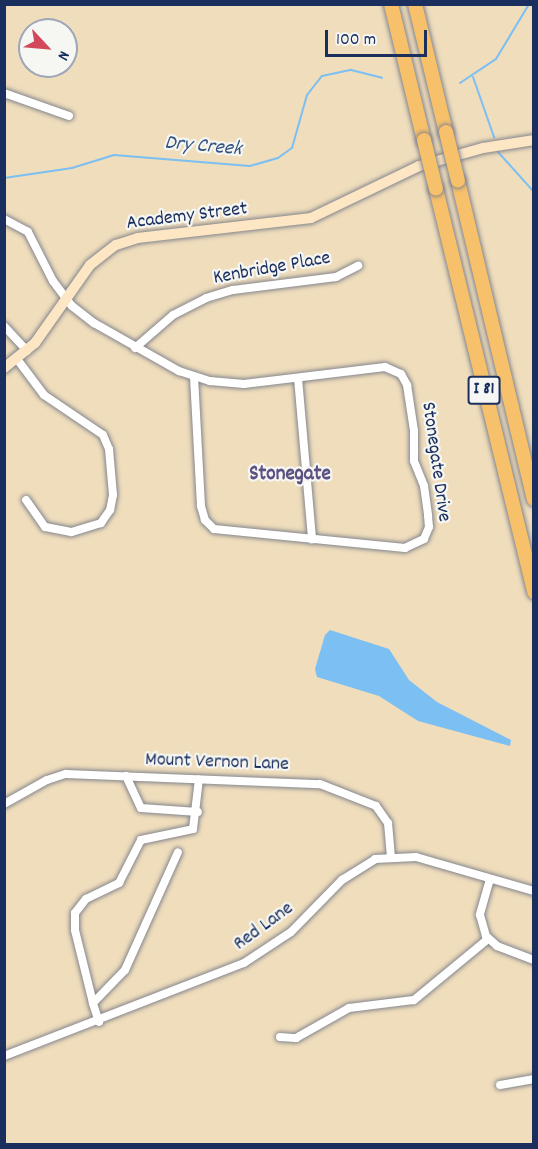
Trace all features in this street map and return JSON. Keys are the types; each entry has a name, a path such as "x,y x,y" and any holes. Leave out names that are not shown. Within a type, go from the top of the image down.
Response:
{"highway":[{"name":"I 81","path":"391,4 534,592"},
{"name":"I 81","path":"415,4 534,499"}],"street":[{"path":"4,93 69,116"},
{"name":"Academy Street","path":"4,368 27,351 94,260 125,241 311,218 419,166 493,145 534,140"},
{"name":"Stonegate Drive","path":"4,219 28,232 65,299 94,323 135,348 194,377 244,384 385,367 401,374 407,385 414,431 414,461 424,486 429,527 424,539 408,547 312,539 221,531 205,520 192,395 194,377"},
{"name":"Kenbridge Place","path":"135,348 173,315 206,298 233,290 336,277 357,266"},
{"path":"4,326 27,351"},
{"path":"17,359 44,395 103,435 109,449 113,495 110,510 101,523 70,532 45,527 26,500"},
{"path":"298,378 312,539"},
{"name":"Mount Vernon Lane","path":"4,804 58,776 126,776 309,783 354,795 376,806 386,819 391,856"},
{"path":"126,776 141,808 198,812"},
{"path":"99,1022 81,962 75,913 86,899 119,883 141,840 192,830 198,812 199,779"},
{"path":"93,1003 125,970 178,852"},
{"name":"Red Lane","path":"4,1056 99,1022 244,963 291,932 354,870 391,856 424,859 534,891"},
{"path":"490,879 480,915 488,939 534,960"},
{"path":"280,1037 296,1038 349,1008 414,1000 488,939"},
{"path":"500,1085 534,1079"}],"water":[{"path":"330,630 389,649 409,680 437,702 511,740 510,746 418,721 379,696 317,677 315,669 325,635"}],"waterway":[{"name":"Dry Creek","path":"460,83 496,59 529,4"},
{"name":"Dry Creek","path":"4,178 72,168 114,155 250,166 278,158 292,148 307,95 322,76 351,70 382,78"},
{"path":"473,77 494,137"},
{"path":"498,152 534,192"}],"district":[{"name":"Stonegate","path":"290,475"}]}
